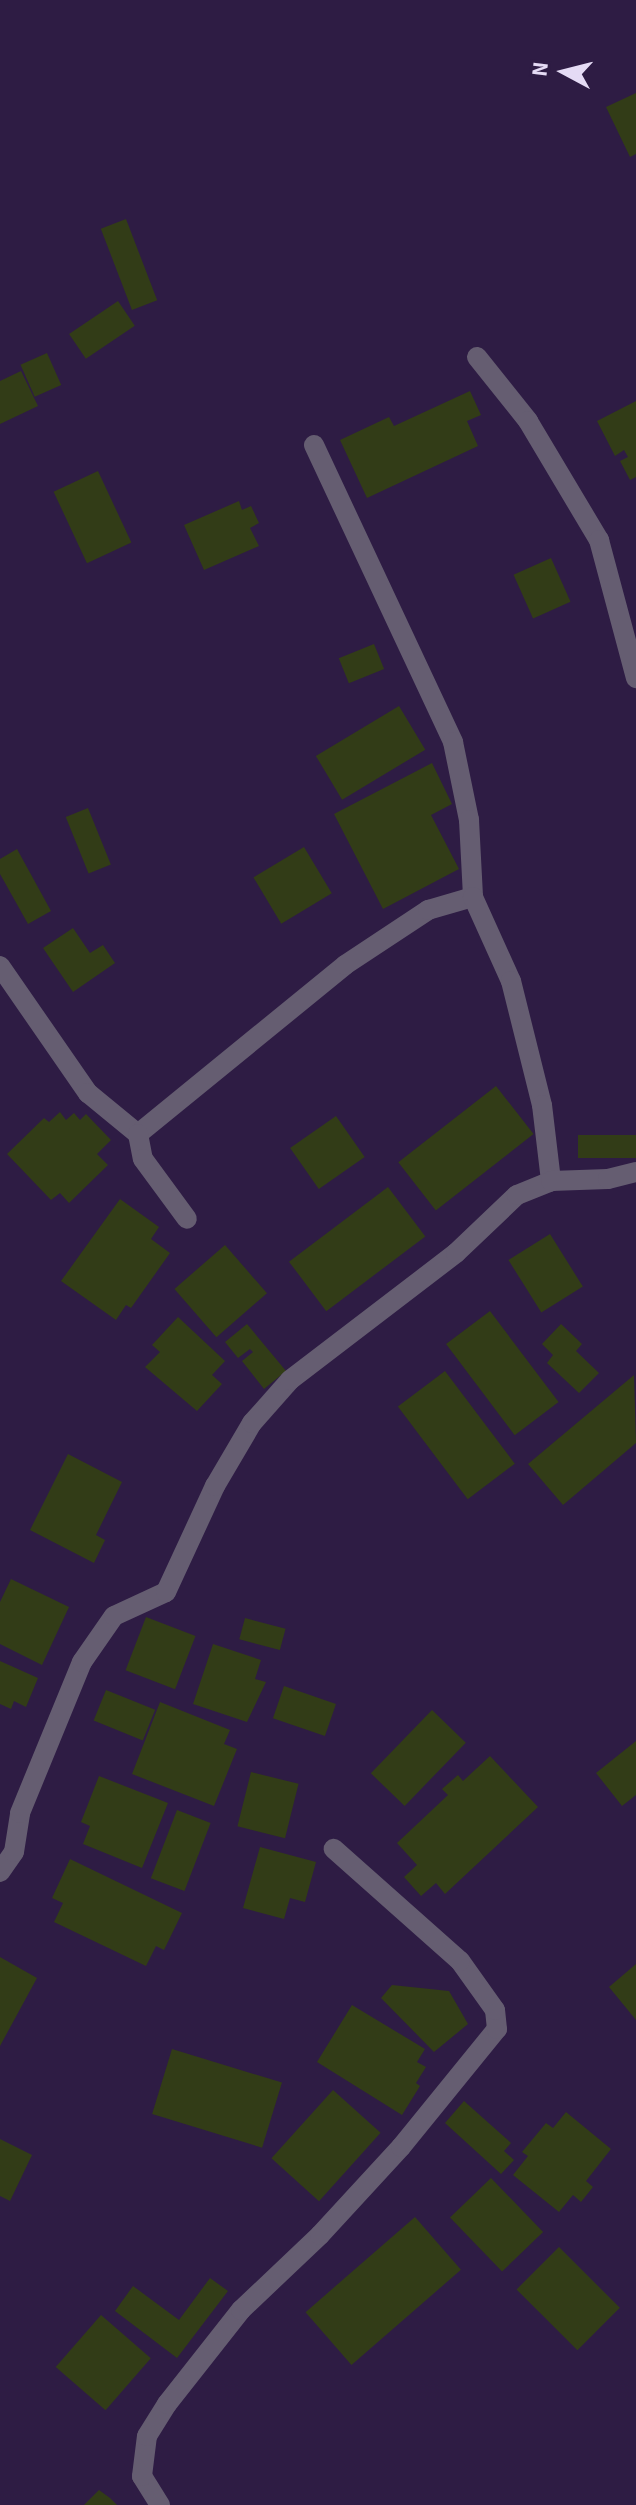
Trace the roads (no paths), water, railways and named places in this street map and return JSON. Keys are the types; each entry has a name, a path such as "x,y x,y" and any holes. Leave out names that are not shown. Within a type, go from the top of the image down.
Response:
{"street":[{"path":"477,357 528,421 599,540 636,678"},
{"path":"314,445 453,742 469,820 473,897 511,981 542,1105 551,1181"},
{"path":"138,1134 345,965 428,910 473,897"},
{"path":"0,966 88,1093 138,1134 143,1159 187,1219"},
{"path":"0,1872 14,1852 20,1813 82,1662 114,1616 166,1592 215,1486 252,1423 290,1380 456,1253 517,1195 551,1181 608,1179 636,1172"},
{"path":"160,2505 142,2476 147,2436 167,2404 241,2310 320,2235 401,2147 497,2029 495,2010 460,1961 334,1849"}]}
